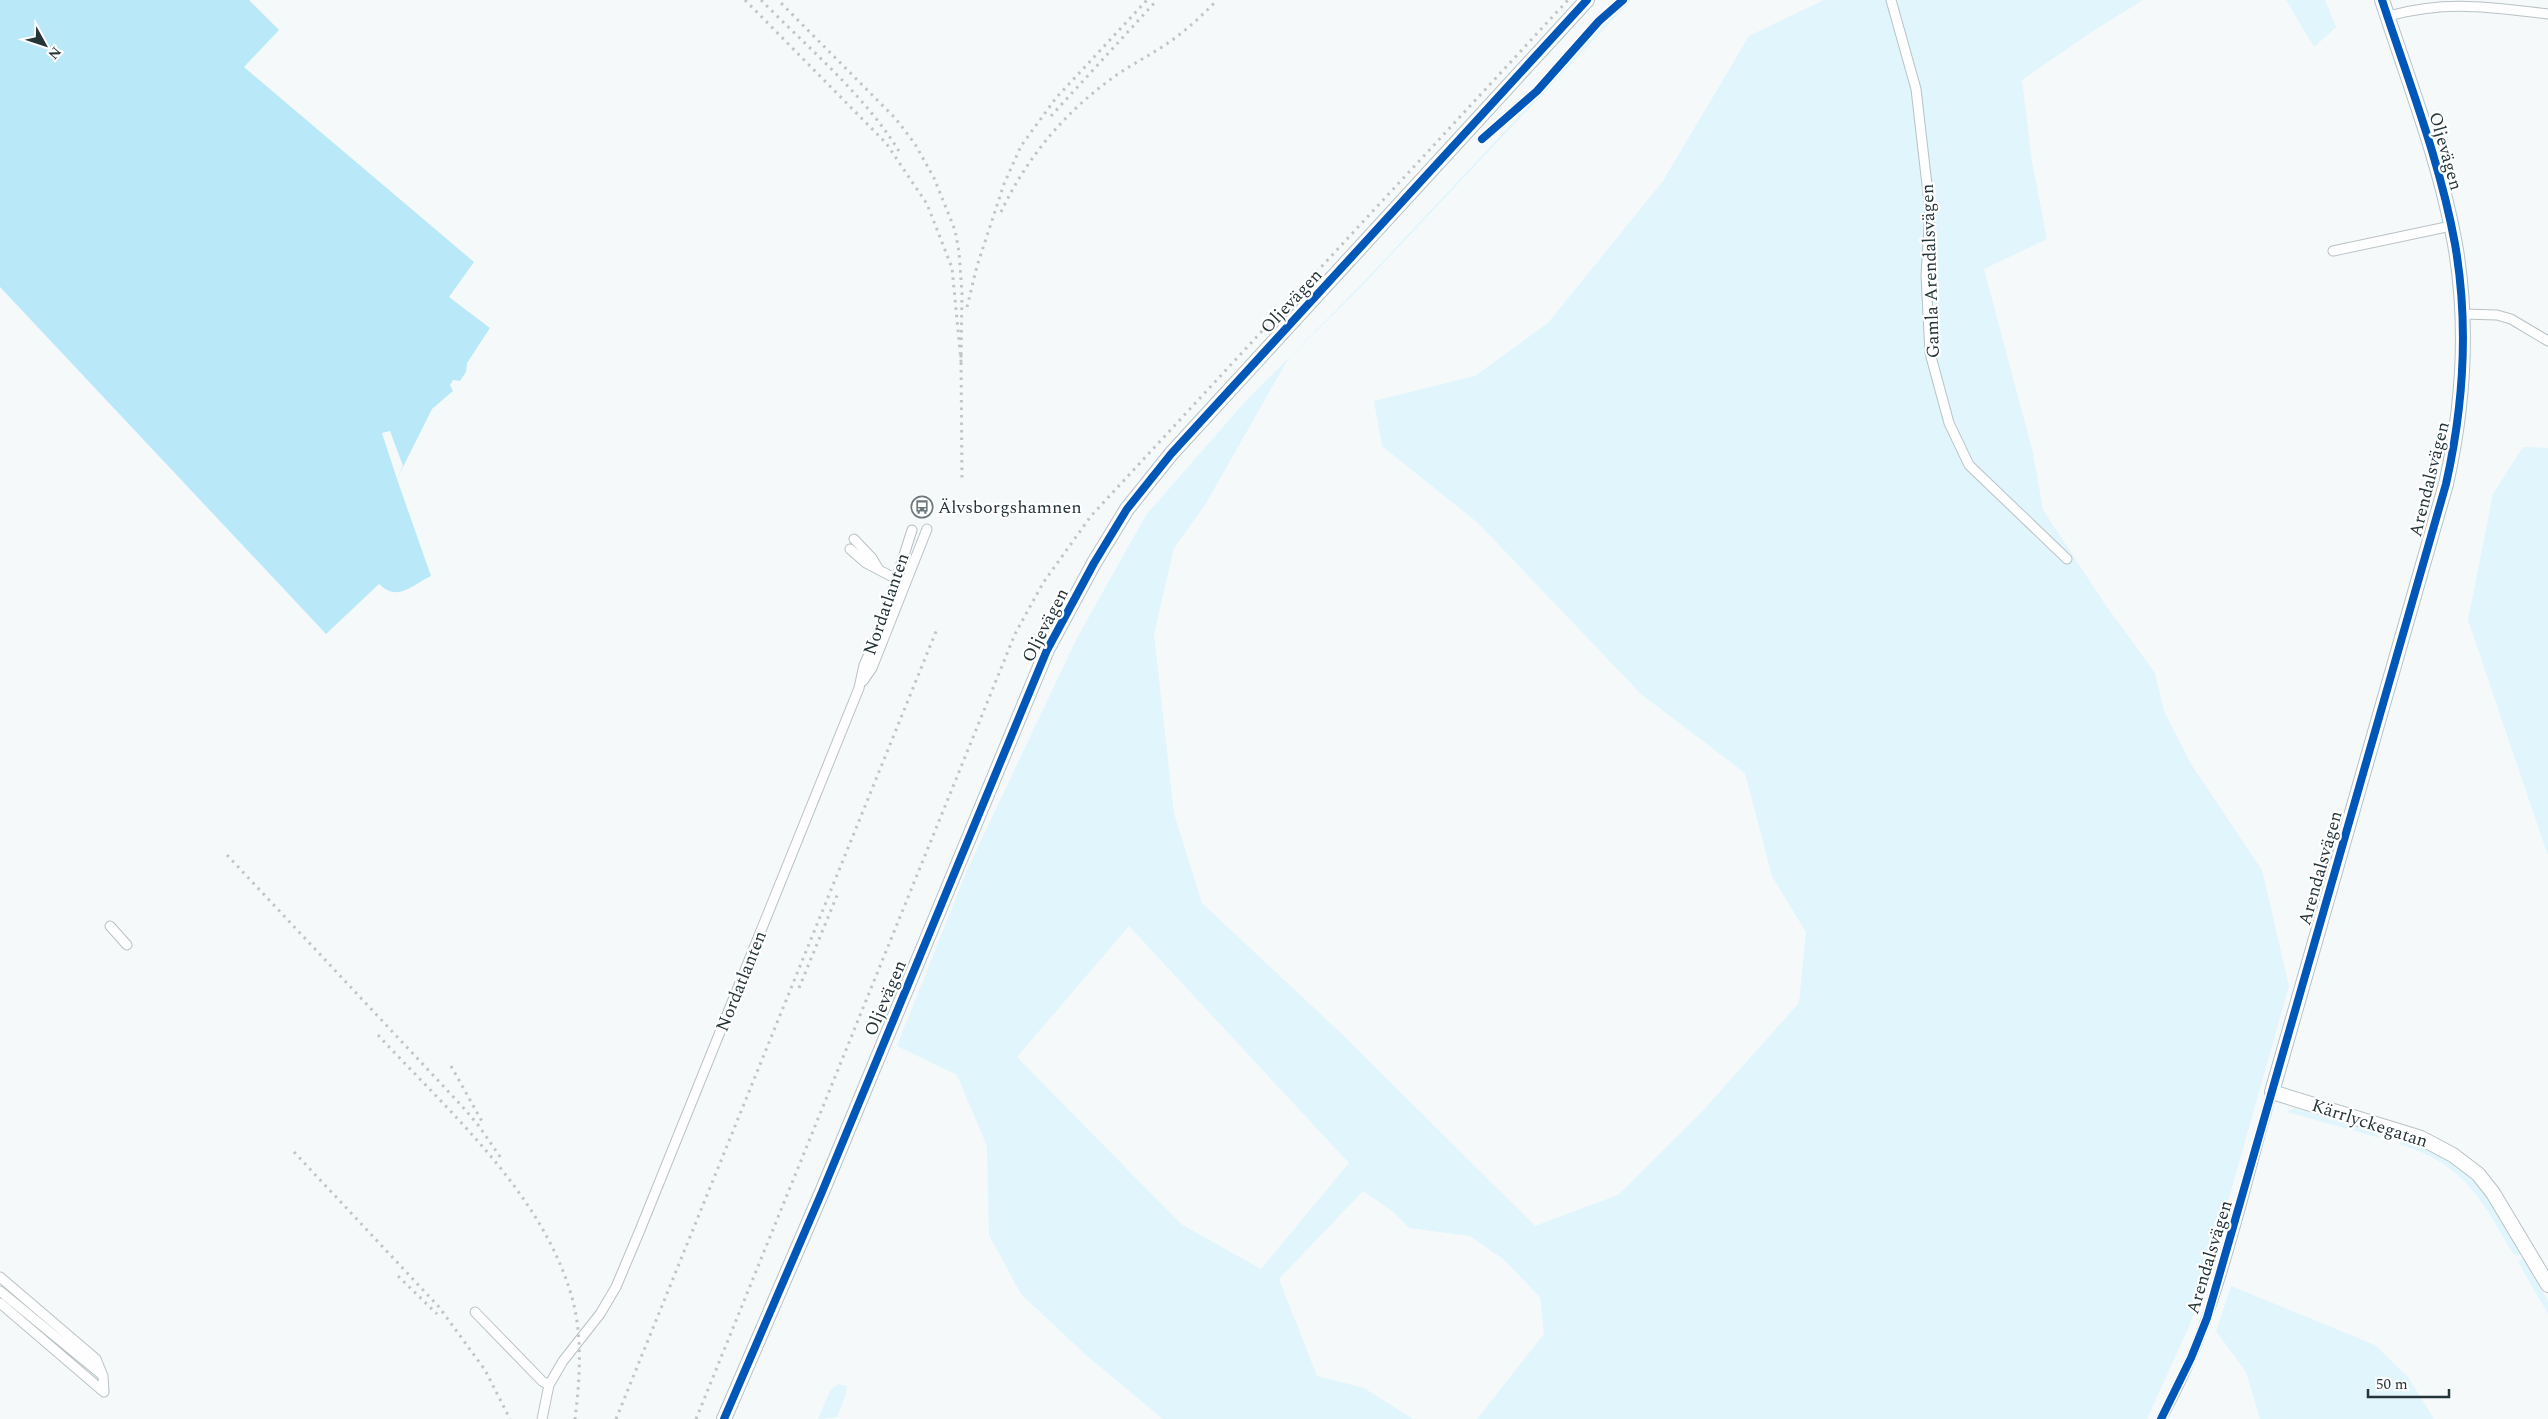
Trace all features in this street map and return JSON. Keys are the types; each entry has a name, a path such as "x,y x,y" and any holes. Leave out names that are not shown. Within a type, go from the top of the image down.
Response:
{"street":[{"name":"Oljevägen","path":"724,1419 822,1192 1047,650 1094,563 1127,509 1171,454 1586,0"},
{"name":"Gamla Arendalsvägen","path":"1891,0 1916,89 1930,211 1926,275 1930,353 1949,423 1969,464 2067,559"},
{"name":"Oljevägen","path":"2382,0 2415,101 2451,226 2460,272 2463,314"},
{"path":"2388,16 2412,9 2452,4 2548,14"},
{"path":"2333,251 2451,226"},
{"path":"2463,314 2496,315 2511,319 2548,341"},
{"name":"Arendalsvägen","path":"2161,1419 2191,1358 2207,1318 2448,475 2462,400 2463,314"},
{"name":"Nordatlanten","path":"542,1419 550,1386 563,1361 600,1314 616,1287 859,688 864,665 881,626 912,530"},
{"path":"859,688 872,668 927,530"},
{"path":"854,539 872,558 879,570"},
{"path":"850,549 866,563 907,584"},
{"path":"110,926 127,945"},
{"name":"Kärrlyckegatan","path":"2272,1092 2421,1138 2460,1160 2478,1174 2493,1193 2548,1286"},
{"path":"0,1277 96,1358 103,1376 104,1392 0,1303"},
{"path":"0,1291 103,1376"},
{"path":"474,1312 542,1381 550,1386"}],"shaded area":[{"path":"1628,0 1631,0 1358,290 1288,359 1205,505 1174,548 1154,634 1174,814 1202,903 1346,1038 1535,1226 1618,1195 1699,1115 1799,1003 1806,932 1772,876 1745,773 1641,694 1478,523 1382,446 1374,401 1475,376 1548,323 1663,181 1749,36 1824,0 2143,0 2093,31 2022,80 2032,162 2047,239 1984,269 2033,453 2043,510 2107,607 2155,673 2164,711 2191,764 2262,870 2289,986 2207,1276 2190,1324 2147,1419 1477,1419 1544,1334 1540,1297 1503,1259 1470,1236 1409,1228 1392,1211 1363,1191 1279,1279 1317,1376 1364,1388 1413,1419 1163,1419 1086,1355 1021,1294 989,1235 987,1146 957,1075 897,1046 967,870 1077,638 1146,515 1243,404 1357,289","holes":["1129,926 1349,1163 1261,1269 1181,1224 1017,1057"]},
{"path":"2286,0 2325,0 2336,27 2314,47"},
{"path":"2523,447 2548,448 2548,856 2468,620 2493,494"},
{"path":"2294,1108 2372,1129 2380,1138 2287,1112"},
{"path":"2407,1139 2440,1155 2466,1173 2496,1211 2517,1245 2520,1255 2514,1255 2481,1201 2469,1186 2456,1173 2440,1162 2422,1152 2399,1144"},
{"path":"2523,1258 2548,1301 2548,1314 2518,1262"},
{"path":"2231,1286 2375,1345 2408,1377 2434,1419 2260,1419 2246,1372 2216,1331"},
{"path":"838,1384 847,1386 837,1417 818,1419 831,1389"}],"water":[{"path":"0,0 249,0 279,30 244,67 474,262 449,297 490,328 467,363 466,372 460,381 453,380 450,385 453,391 432,409 397,479 431,576 411,588 399,592 392,592 379,584 326,634 0,287"}],"pier":[{"path":"390,431 403,466 397,479 382,433"}],"railway":[{"path":"745,0 886,143 927,204 952,268 961,361 962,293 959,252 955,230 934,178 915,144 896,119 778,0"},
{"path":"761,0 853,92 871,112 900,153"},
{"path":"967,307 977,266 1004,184 1021,146 1056,98 1147,0"},
{"path":"1051,116 1157,0"},
{"path":"1001,212 1034,156 1077,107 1117,75 1177,37 1217,0"},
{"path":"696,1419 1015,634 1043,583 1091,516 1568,0"},
{"path":"961,355 962,482"},
{"path":"616,1419 937,629"},
{"path":"227,855 461,1105 479,1126 503,1161"},
{"path":"799,988 838,893"},
{"path":"378,1035 490,1155 538,1221 557,1256 575,1309 579,1340 579,1372 575,1419"},
{"path":"451,1066 484,1125"},
{"path":"294,1152 439,1307 485,1370 510,1419"},
{"path":"398,1276 437,1314"}],"cycle path":[{"path":"724,1419 822,1192 1047,650 1094,563 1127,509 1171,454 1587,0"},
{"path":"1482,139 1537,91 1599,21 1623,0"},
{"path":"2161,1419 2191,1358 2207,1318 2446,484 2457,424 2463,334 2462,304 2455,244 2449,213 2432,151 2382,0"}],"place":[{"name":"Älvsborgshamnen","path":"922,507"}]}
